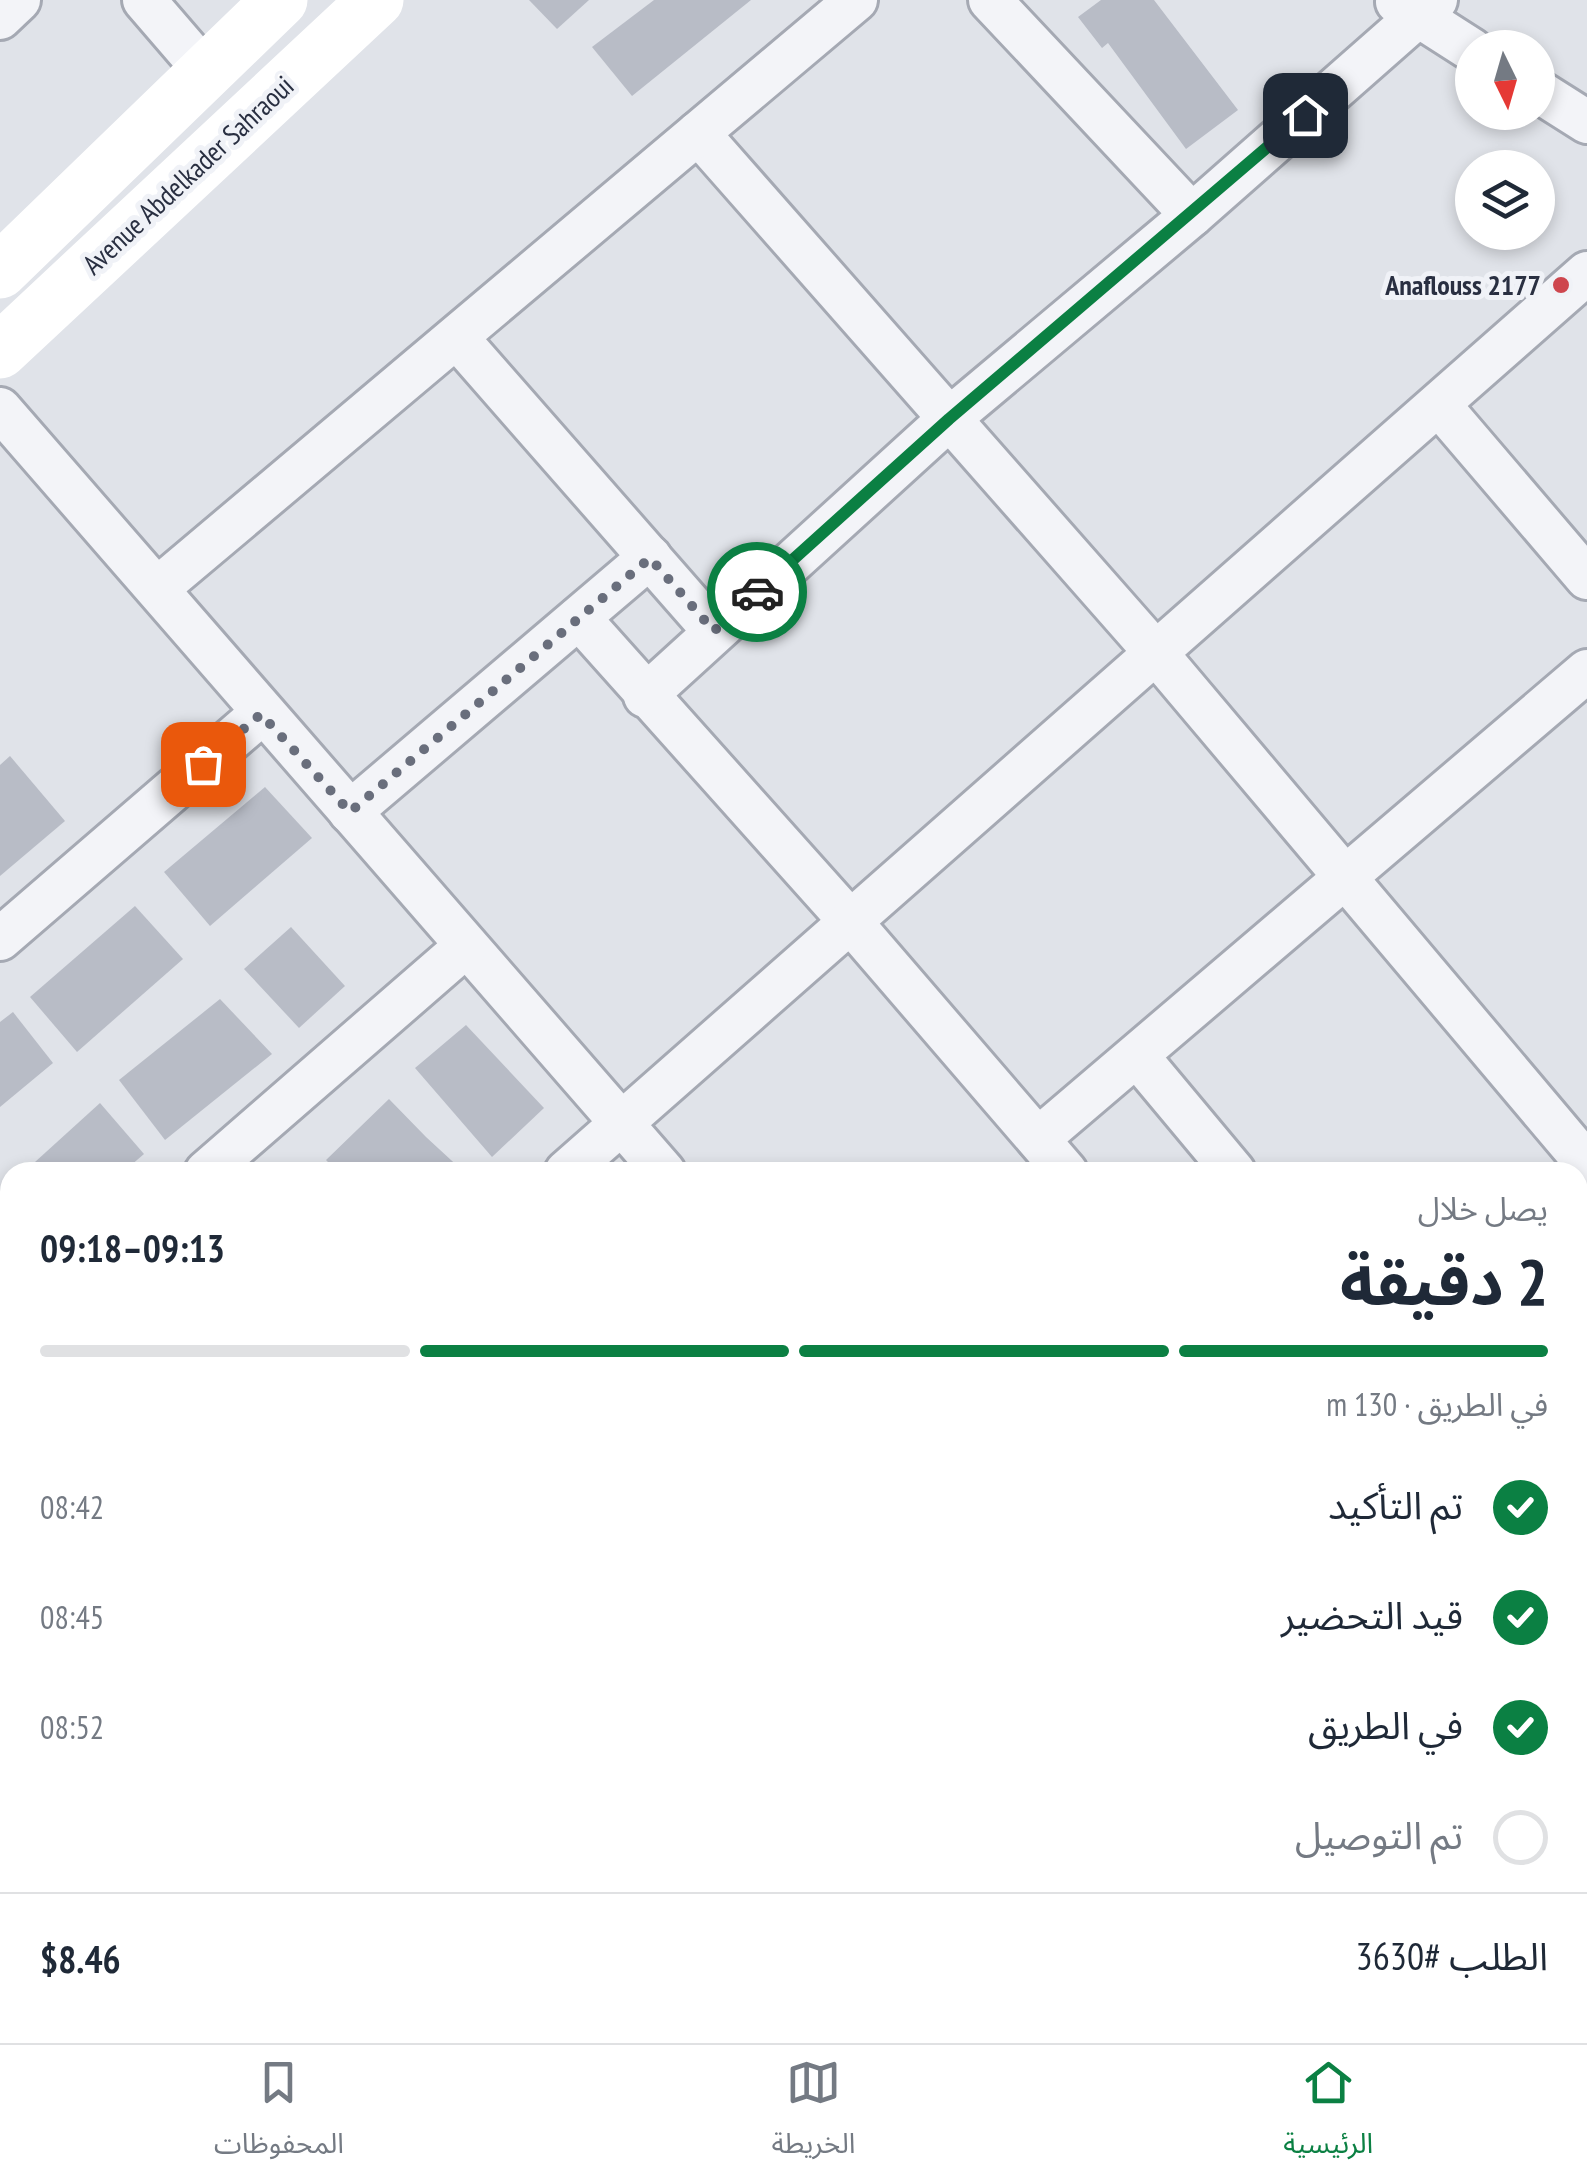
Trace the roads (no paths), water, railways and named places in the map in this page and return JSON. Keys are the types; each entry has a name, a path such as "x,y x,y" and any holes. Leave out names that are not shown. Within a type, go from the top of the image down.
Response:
{"main road":[{"path":"0,272 280,0"},
{"name":"Avenue Abdelkader Sahraoui","path":"0,351 376,0"}],"street":[{"path":"0,18 19,0"},
{"path":"144,0 206,72"},
{"path":"158,588 856,0"},
{"path":"990,0 1192,216"},
{"path":"645,696 949,419 1192,216 1416,5 1455,36"},
{"path":"1555,102 1587,122"},
{"path":"698,134 1156,653 1585,1162"},
{"path":"577,1162 1587,273"},
{"path":"458,339 714,631"},
{"path":"1440,406 1587,578"},
{"path":"0,410 655,1162"},
{"path":"350,812 650,558"},
{"path":"579,618 849,920 1058,1162"},
{"path":"1038,1139 1344,879 1581,689"},
{"path":"0,939 261,714"},
{"path":"218,1162 466,946"},
{"path":"1138,1057 1209,1162"}],"place":[{"name":"Anaflouss 2177","path":"1561,285"}]}
